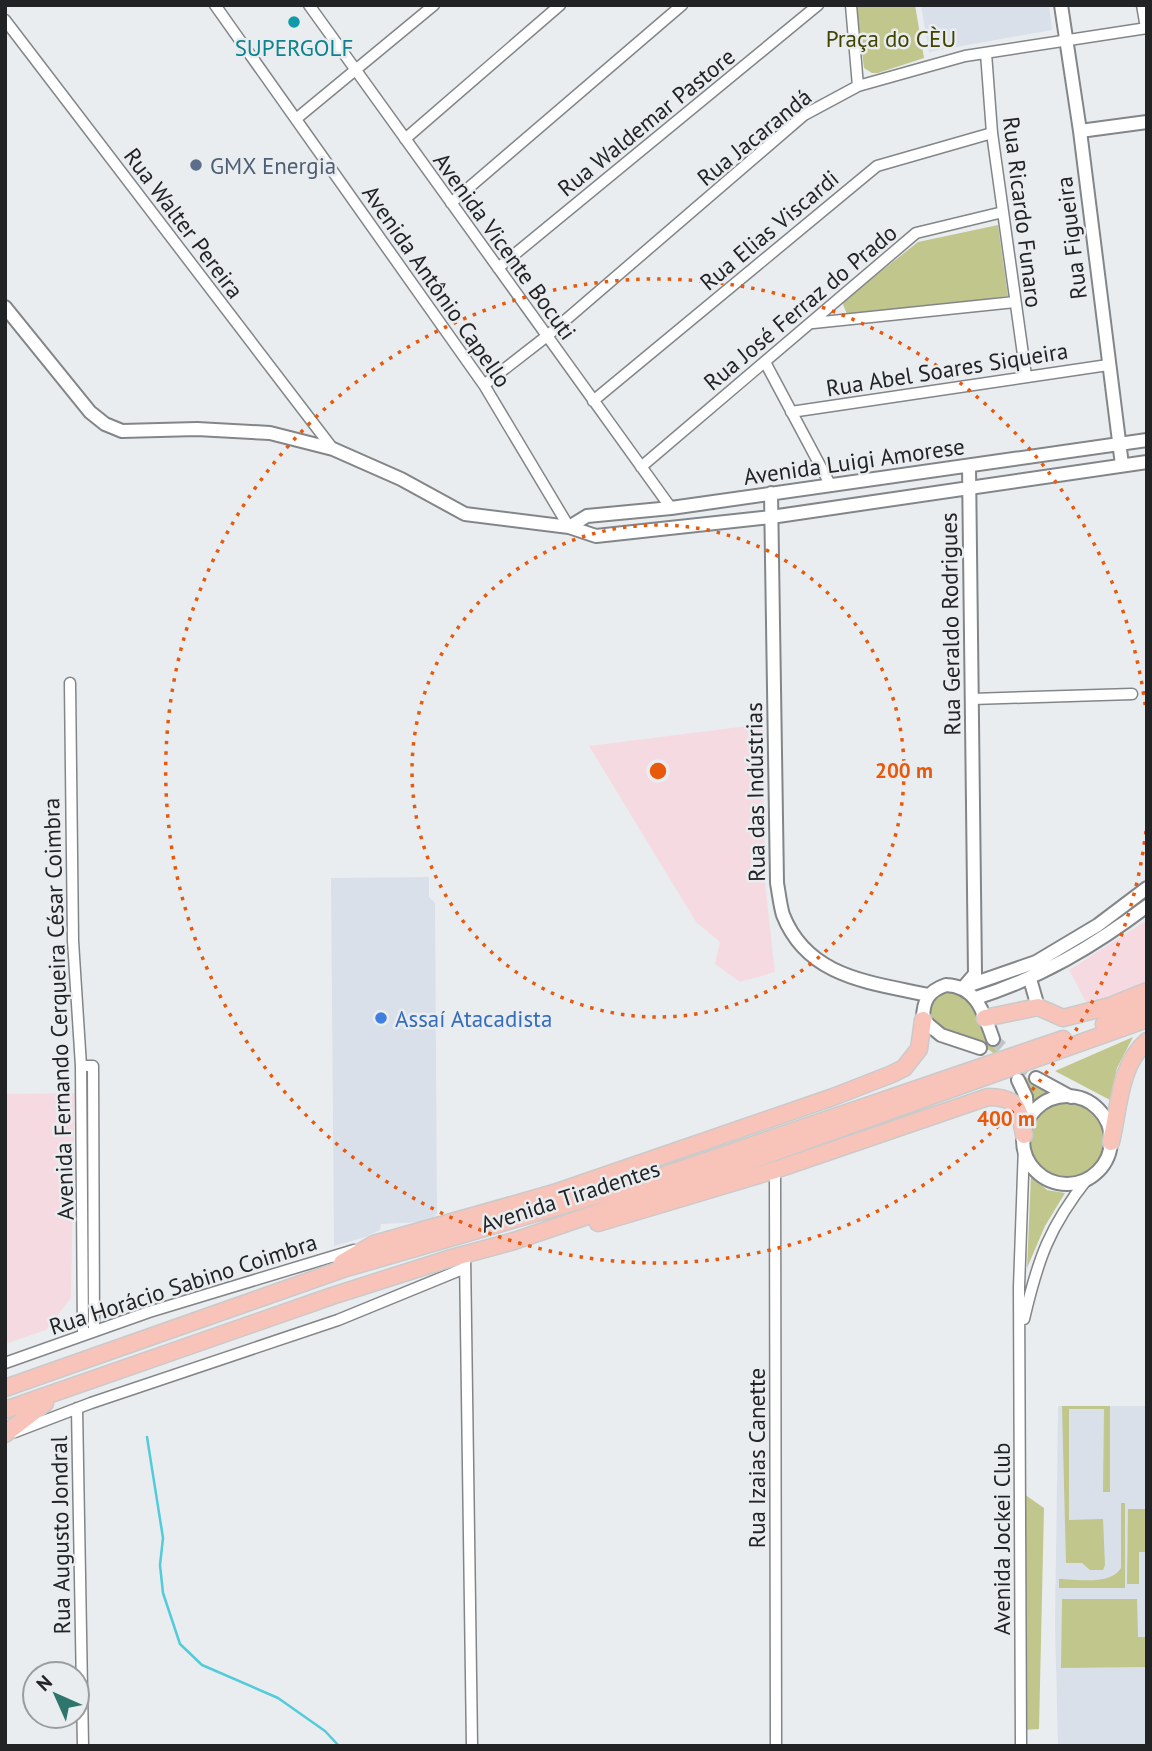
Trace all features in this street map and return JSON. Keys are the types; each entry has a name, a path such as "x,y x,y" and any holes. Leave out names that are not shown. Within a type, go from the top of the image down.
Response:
{"highway":[{"path":"985,1018 1038,1007 1047,1013 1063,1017 1110,1006 1147,991"},
{"name":"Avenida Tiradentes","path":"5,1388 343,1269 650,1181 946,1080 1147,1006"},
{"name":"Avenida Tiradentes","path":"5,1410 332,1296 465,1261 514,1241 781,1150 1147,1018"},
{"path":"313,1280 374,1244 555,1193 892,1074 904,1068 919,1049 923,1020"},
{"path":"1111,1142 1124,1078 1134,1055 1147,1041"},
{"path":"514,1241 573,1230 775,1170 988,1097 1005,1097 1015,1105 1020,1111 1026,1134"},
{"path":"555,1193 650,1181"},
{"path":"5,1434 40,1406 99,1377"}],"street":[{"name":"Avenida Antônio Capello","path":"215,5 484,385 569,527"},
{"path":"296,119 434,5"},
{"path":"405,139 560,5"},
{"path":"451,203 682,5"},
{"name":"Rua Waldemar Pastore","path":"498,268 818,5"},
{"path":"851,5 858,86"},
{"name":"Rua Figueira","path":"1061,5 1080,131 1122,465"},
{"path":"1142,5 1146,28"},
{"name":"Avenida Vicente Bocuti","path":"311,6 671,508"},
{"name":"Rua Walter Pereira","path":"5,20 333,449"},
{"name":"Rua Jacarandá","path":"484,385 547,336 804,115 858,86 965,56 1146,28"},
{"name":"Rua Ricardo Funaro","path":"986,53 992,133 1026,376"},
{"path":"1080,131 1147,122"},
{"name":"Rua Elias Viscardi","path":"593,401 877,166 992,133"},
{"name":"Rua José Ferraz do Prado","path":"641,467 916,233 1003,212"},
{"path":"812,323 1015,302"},
{"path":"836,303 842,320"},
{"name":"Avenida Luigi Amorese","path":"5,307 90,412 105,424 122,431 197,429 270,433 333,449 401,479 466,514 569,527 586,535 771,517 1147,462"},
{"path":"765,362 831,486"},
{"name":"Rua Abel Soares Siqueira","path":"791,412 1108,365"},
{"name":"Avenida Luigi Amorese","path":"569,527 587,516 671,508 1147,440"},
{"name":"Rua Geraldo Rodrigues","path":"963,988 975,974 969,466"},
{"name":"Rua das Indústrias","path":"771,493 777,883 782,913 801,945 814,959 831,970 862,981 928,995"},
{"name":"Avenida Fernando Cerqueira César Coimbra","path":"70,683 73,941 81,1066 83,1334"},
{"path":"972,699 1132,694"},
{"path":"963,988 1035,962 1108,918 1147,888"},
{"path":"976,998 1030,979 1069,960 1147,906"},
{"path":"1108,918 1110,934"},
{"path":"1030,979 1038,1007"},
{"path":"980,1048 940,1035 923,1020 923,1004 928,995 946,985 963,988 976,998 993,1039"},
{"path":"81,1066 93,1066 94,1330"},
{"path":"1018,1080 1026,1097 1026,1134 1034,1169 1048,1179 1072,1184 1088,1178 1104,1163 1111,1142 1109,1126 1101,1112 1088,1101 1072,1097 1035,1078"},
{"path":"1026,1134 1033,1113 1046,1102 1072,1097"},
{"name":"Avenida Jockei Club","path":"1021,1746 1019,1287 1026,1134"},
{"name":"Rua Izaias Canette","path":"775,1170 776,1746"},
{"name":"Avenida Jockei Club","path":"1020,1333 1035,1272 1047,1241 1065,1207 1088,1178"},
{"name":"Rua Horácio Sabino Coimbra","path":"5,1363 94,1330 374,1244"},
{"path":"5,1434 338,1321 465,1261 472,1746"},
{"name":"Rua Augusto Jondral","path":"77,1408 83,1746"}],"shaded area":[{"path":"921,5 1049,5 1052,30 929,52"},
{"path":"763,724 765,882 775,972 740,982 715,964 720,942 696,922 589,746"},
{"path":"429,877 429,897 435,903 437,1214 421,1222 381,1224 380,1230 334,1246 331,878"},
{"path":"1147,920 1147,983 1088,1006 1069,970"},
{"path":"75,1093 71,1298 46,1330 5,1344 5,1094"},
{"path":"1058,1406 1147,1406 1147,1746 1058,1746 1055,1624"}],"green space":[{"name":"Praça do CÈU","path":"856,5 915,5 924,58 878,73 864,68"},
{"path":"998,225 1008,296 849,319 842,302 918,242"},
{"path":"946,991 965,997 995,1049 1025,1077 1049,1093 1031,1103 1020,1077 998,1057 974,1040 936,1025 929,1012 931,1003"},
{"path":"1133,1037 1117,1068 1110,1100 1055,1071"},
{"path":"1067,1103 1088,1109 1098,1119 1104,1140 1098,1161 1088,1171 1067,1177 1046,1171 1036,1161 1030,1140 1036,1119 1046,1109"},
{"path":"1031,1176 1047,1190 1065,1193 1045,1226 1027,1268"},
{"path":"1062,1406 1110,1406 1110,1492 1103,1492 1104,1409 1069,1409 1069,1520 1103,1519 1103,1570 1090,1570 1082,1563 1066,1563"},
{"path":"1024,1494 1044,1508 1039,1729 1022,1730"},
{"path":"1121,1503 1125,1503 1125,1588 1059,1588 1059,1579 1101,1579 1116,1574 1121,1568"},
{"path":"1128,1509 1147,1509 1147,1552 1139,1552 1139,1584 1127,1584"},
{"path":"1062,1599 1137,1599 1138,1637 1147,1637 1147,1667 1061,1668"}],"waterway":[{"path":"147,1437 163,1538 160,1565 163,1593 180,1644 202,1665 278,1698 325,1731 339,1746"}],"tunnel":[{"path":"993,1039 1036,1078"}],"place":[{"name":"SUPERGOLF","path":"294,22"},
{"name":"GMX Energia","path":"196,165"},
{"name":"Assaí Atacadista","path":"381,1018"}]}
